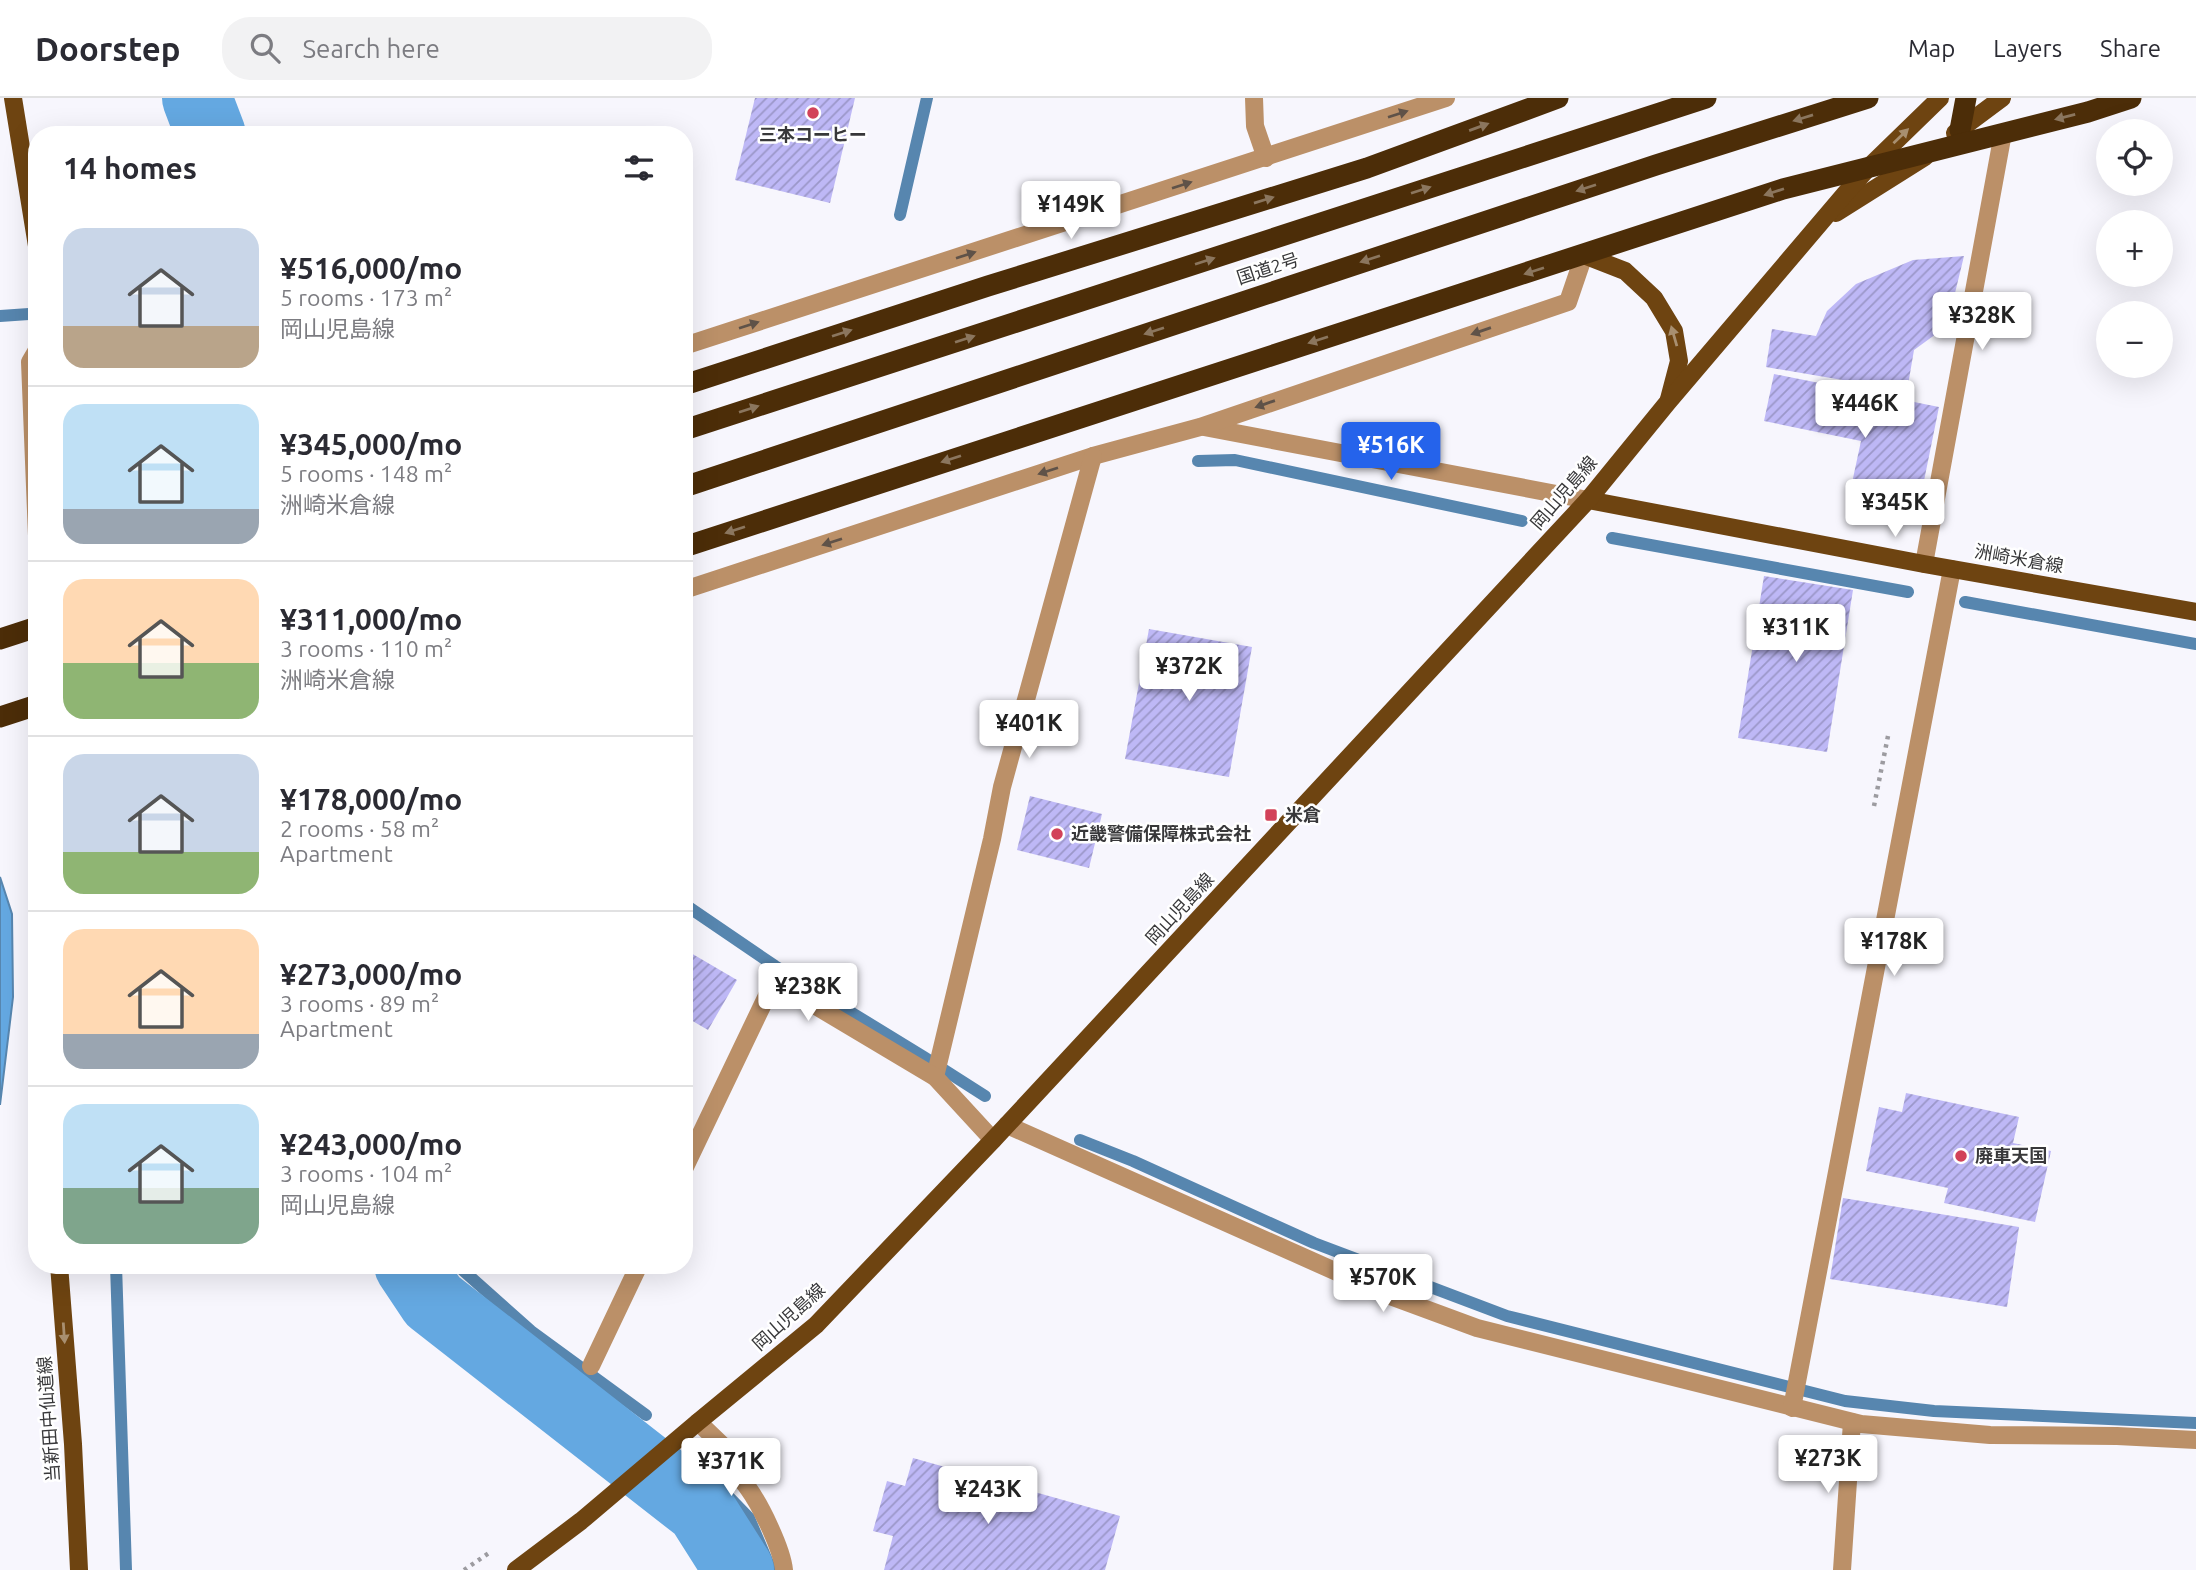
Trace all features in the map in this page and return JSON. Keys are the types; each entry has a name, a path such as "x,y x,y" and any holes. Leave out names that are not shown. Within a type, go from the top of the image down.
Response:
{"highway":[{"path":"693,382 988,286 1367,168 1558,98"},
{"name":"国道2号","path":"693,427 1706,98"},
{"name":"国道2号","path":"693,483 1656,164 1868,98"},
{"path":"1960,130 1966,98"},
{"path":"693,544 1783,189 2088,112 2131,98"},
{"path":"0,639 28,630"},
{"path":"0,718 28,709"}],"main road":[{"path":"13,98 28,189"},
{"name":"岡山児島線","path":"516,1570 581,1521 816,1325 993,1140 1588,500 1869,167 1940,98"},
{"name":"岡山児島線","path":"1821,222 1936,150 2001,98"},
{"path":"1584,255 1625,271 1654,298 1674,331 1679,361 1668,402"},
{"name":"洲崎米倉線","path":"1588,500 2196,612"},
{"name":"当新田中仙道線","path":"60,1274 79,1570"}],"street":[{"path":"1254,98 1255,126 1266,158"},
{"path":"693,343 1446,98"},
{"path":"1924,564 2003,133"},
{"path":"693,587 1093,456 1200,427 1568,302 1584,255"},
{"path":"1200,427 1588,500"},
{"path":"937,1068 1002,787 1093,456"},
{"path":"1794,1395 1952,569"},
{"path":"693,1150 774,981 937,1068 993,1140"},
{"path":"1007,1125 1405,1302 1478,1328 1794,1395 1852,1422 1990,1435 2196,1440"},
{"path":"591,1366 635,1274"},
{"path":"698,1422 723,1446 720,1460 748,1488 769,1527 784,1570"},
{"path":"1842,1570 1852,1422"}],"water":[{"path":"0,877 12,914 13,997 0,1105"}],"building":[{"path":"755,98 855,98 830,203 735,180"},
{"path":"1964,256 1947,326 1914,350 1907,391 1766,367 1772,329 1816,336 1827,311 1856,284 1913,260"},
{"path":"1774,374 1939,407 1915,525 1846,511 1861,441 1764,421"},
{"path":"1764,576 1853,590 1827,752 1738,738"},
{"path":"1149,629 1252,647 1229,777 1125,759"},
{"path":"1030,796 1102,814 1089,868 1017,850"},
{"path":"693,954 737,980 708,1030 693,1021"},
{"path":"1906,1093 2019,1117 2013,1143 2051,1151 2035,1222 1944,1203 1948,1188 1866,1171 1879,1107 1902,1112"},
{"path":"1843,1198 2019,1227 2007,1307 1830,1279"},
{"path":"913,1458 1120,1516 1105,1570 884,1570 893,1536 873,1531 887,1481 905,1486"}],"waterway":[{"path":"197,98 208,126"},
{"path":"900,215 927,98"},
{"path":"0,316 28,314"},
{"path":"1198,461 1235,460 1522,521"},
{"path":"1612,538 1908,592"},
{"path":"1965,602 2196,644"},
{"path":"693,910 775,966 985,1096"},
{"path":"1080,1140 1133,1161 1314,1243 1507,1316 1845,1401 1934,1411 2196,1423"},
{"path":"116,1274 126,1570"},
{"path":"415,1274 433,1301 701,1510 739,1570"},
{"path":"467,1274 531,1331 646,1415"},
{"path":"697,1464 749,1518 771,1570"}],"place":[{"name":"三本コーヒー","path":"813,113"},
{"name":"米倉","path":"1271,815"},
{"name":"近畿警備保障株式会社","path":"1057,834"},
{"name":"廃車天国","path":"1961,1156"}]}
